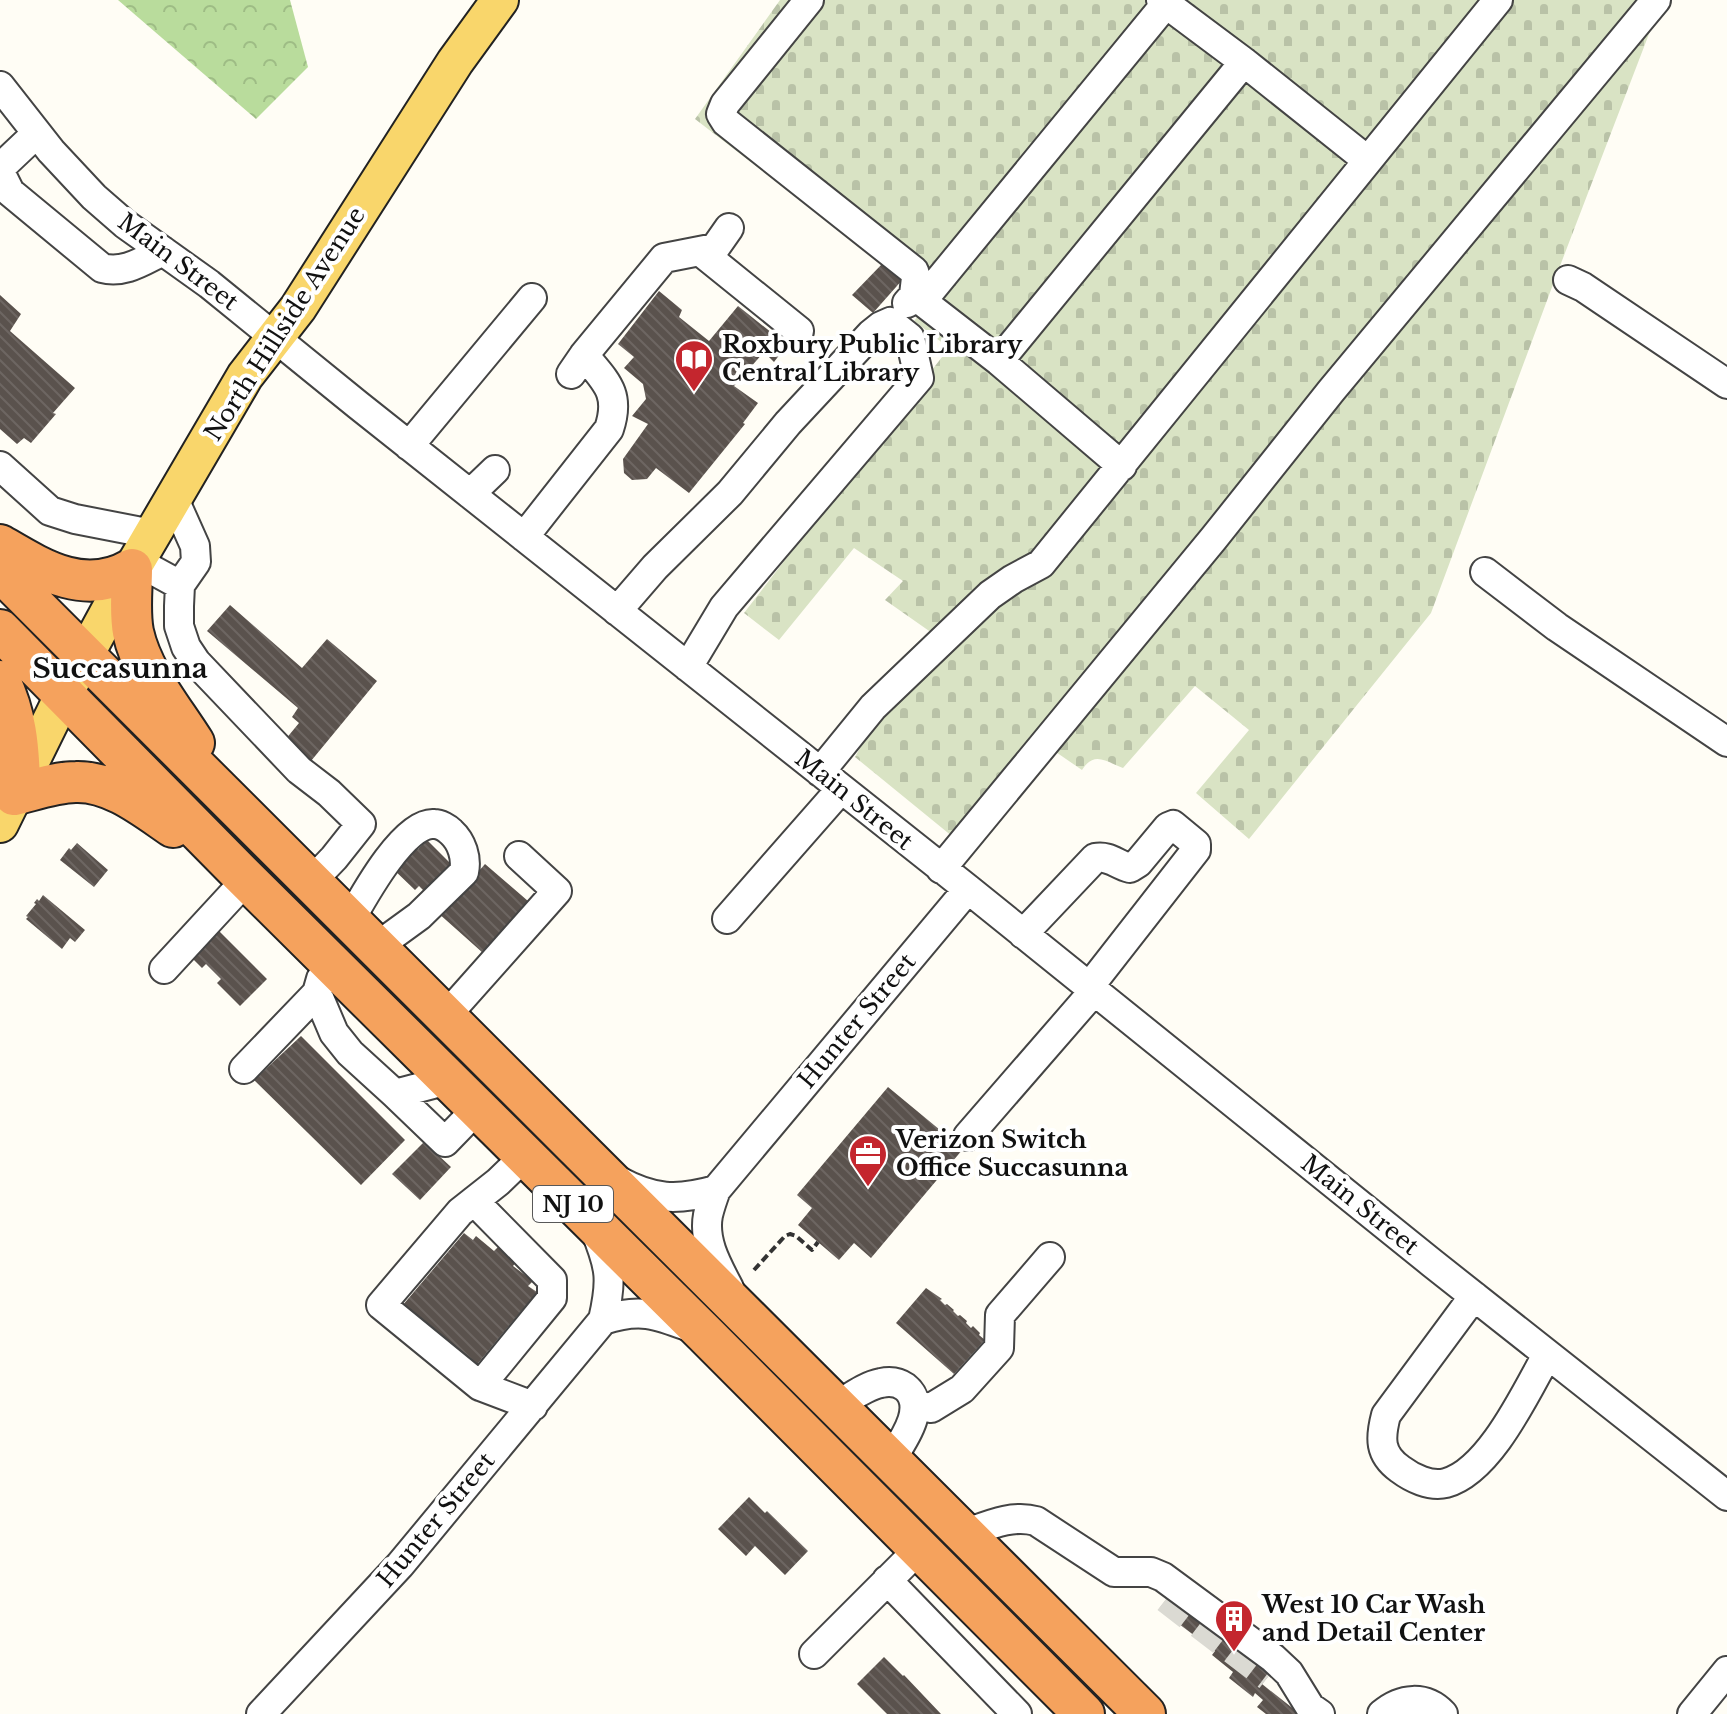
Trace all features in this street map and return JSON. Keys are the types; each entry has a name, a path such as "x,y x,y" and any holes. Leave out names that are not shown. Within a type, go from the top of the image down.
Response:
{"highway":[{"path":"0,545 37,567 78,580 114,577 140,555"},
{"path":"140,555 132,617 140,653 151,676 243,816"},
{"name":"NJ 10","path":"0,571 1145,1714"},
{"name":"NJ 10","path":"0,630 244,877 322,976 448,1080 1084,1714"},
{"path":"0,681 18,734 7,808 78,781 103,786 144,808 244,877"}],"main road":[{"name":"North Hillside Avenue","path":"7,808 84,656 245,376 298,308 455,62 500,0"}],"street":[{"path":"809,0 725,104 721,114 726,122 914,271 914,295"},
{"path":"727,919 830,780 873,707 980,604 1013,579 1041,564 1498,0"},
{"path":"941,869 1341,379 1656,0"},
{"path":"617,611 655,567 730,493 788,423 861,345 881,326 890,322 914,295 931,290 1165,1 1367,160"},
{"path":"999,361 1244,62"},
{"name":"Main Street","path":"0,86 51,151 125,224 209,284 1727,1496"},
{"path":"37,133 0,170 10,192 102,268 126,269 163,251"},
{"path":"524,537 609,429 614,414 611,389 578,365 664,258 715,248 729,228"},
{"path":"700,251 799,331"},
{"path":"1568,280 1727,384"},
{"path":"914,295 999,361 1122,466"},
{"path":"409,446 532,298"},
{"path":"688,667 724,607 919,378 910,338 890,322"},
{"path":"0,466 50,511 75,519 140,555 180,585"},
{"path":"470,494 495,470"},
{"path":"174,499 195,546 196,562 180,585 179,626 186,647 196,662 299,770 361,824 310,883"},
{"path":"1485,572 1557,627 1727,742"},
{"path":"968,1136 1092,989 1196,850 1196,844 1173,825 1130,868 1103,856 1095,858 1023,934"},
{"path":"445,1017 557,891 519,856"},
{"path":"164,969 244,877"},
{"name":"Hunter Street","path":"739,1308 709,1243 708,1216 716,1190 968,889"},
{"path":"244,1069 322,976"},
{"path":"322,976 334,1033 369,1073 445,1142 477,1109"},
{"path":"395,1094 448,1080"},
{"path":"525,1156 460,1212 381,1305 480,1386 533,1406"},
{"path":"601,1170 630,1187 671,1198 692,1197 716,1190"},
{"path":"474,1201 552,1280 552,1298 480,1386"},
{"name":"Hunter Street","path":"261,1714 400,1565 603,1320 610,1292 610,1271 592,1223"},
{"path":"915,1405 931,1408 962,1389 999,1348 1000,1315 1050,1257"},
{"path":"1474,1296 1386,1415 1380,1436 1388,1460 1424,1482 1445,1483 1470,1470 1496,1442 1547,1355"},
{"path":"603,1320 622,1314 648,1313 704,1333"},
{"path":"836,1406 883,1382 900,1384 911,1393 915,1405 910,1425 890,1461"},
{"path":"964,1534 1015,1518 1036,1521 1114,1572 1146,1585 1166,1599"},
{"path":"814,1654 918,1550"},
{"path":"1114,1572 1151,1572 1163,1577 1281,1666 1315,1710"},
{"path":"887,1580 1017,1714"},
{"path":"1692,1714 1727,1671"},
{"path":"1268,1677 1315,1710"},
{"path":"1382,1714 1393,1705 1405,1701 1421,1701 1441,1710 1443,1714"}],"path":[{"path":"754,1270 785,1236 796,1236 812,1250 818,1242"}],"green space":[{"path":"118,0 290,0 308,67 256,119"},
{"path":"780,0 1662,0 1431,613 1249,839 1196,793 1249,730 1195,686 1123,768 1096,759 1082,770 1050,748 969,850 855,757 881,710 942,640 885,600 903,581 854,548 779,640 744,613 949,348 914,321 931,301 695,119"},
{"path":"333,938 376,968 637,1226 625,1237"}],"building":[{"path":"883,263 904,278 873,313 852,295"},
{"name":"Roxbury Public Library Central Library","path":"659,291 682,310 679,317 709,341 738,306 787,345 774,362 764,352 734,386 758,403 745,424 689,493 656,468 647,479 632,480 624,473 623,459 648,424 632,416 646,399 643,384 624,368 634,357 618,344"},
{"path":"0,295 21,314 10,331 75,388 31,443 24,438 17,444 0,429"},
{"path":"230,605 302,668 327,639 377,681 311,761 285,740 299,723 292,717 298,708 207,631"},
{"path":"427,840 456,869 429,896 419,886 415,890 391,867 413,845 418,849"},
{"path":"77,843 108,870 94,887 60,860"},
{"path":"485,864 528,901 483,953 437,912"},
{"path":"43,895 85,930 75,942 70,938 62,949 26,919 34,903"},
{"path":"217,929 267,979 240,1006 217,983 221,979 206,964 202,968 190,956"},
{"path":"301,1036 405,1140 361,1185 254,1080"},
{"path":"888,1087 963,1149 871,1258 854,1243 839,1260 798,1225 812,1208 797,1195"},
{"path":"424,1142 451,1167 420,1200 392,1174"},
{"path":"464,1233 473,1240 476,1236 494,1251 498,1247 516,1262 513,1266 533,1281 528,1286 537,1292 474,1368 402,1306"},
{"path":"926,1288 967,1321 971,1328 973,1326 985,1340 954,1374 896,1323"},
{"path":"749,1497 808,1551 785,1575 755,1546 746,1556 718,1529"},
{"name":"West 10 Car Wash and Detail Center","path":"1173,1591 1274,1669 1262,1684 1300,1714 1266,1714 1257,1707 1263,1700 1255,1693 1253,1697 1229,1678 1233,1672 1212,1655 1215,1651 1159,1609"},
{"path":"884,1657 941,1714 887,1714 857,1684"}],"tunnel":[{"path":"1166,1599 1268,1677"}],"place":[{"name":"Roxbury Public Library Central Library","path":"694,393"},
{"name":"Verizon Switch Office Succasunna","path":"868,1188"},
{"name":"West 10 Car Wash and Detail Center","path":"1234,1653"}],"district":[{"name":"Succasunna","path":"120,668"}]}
